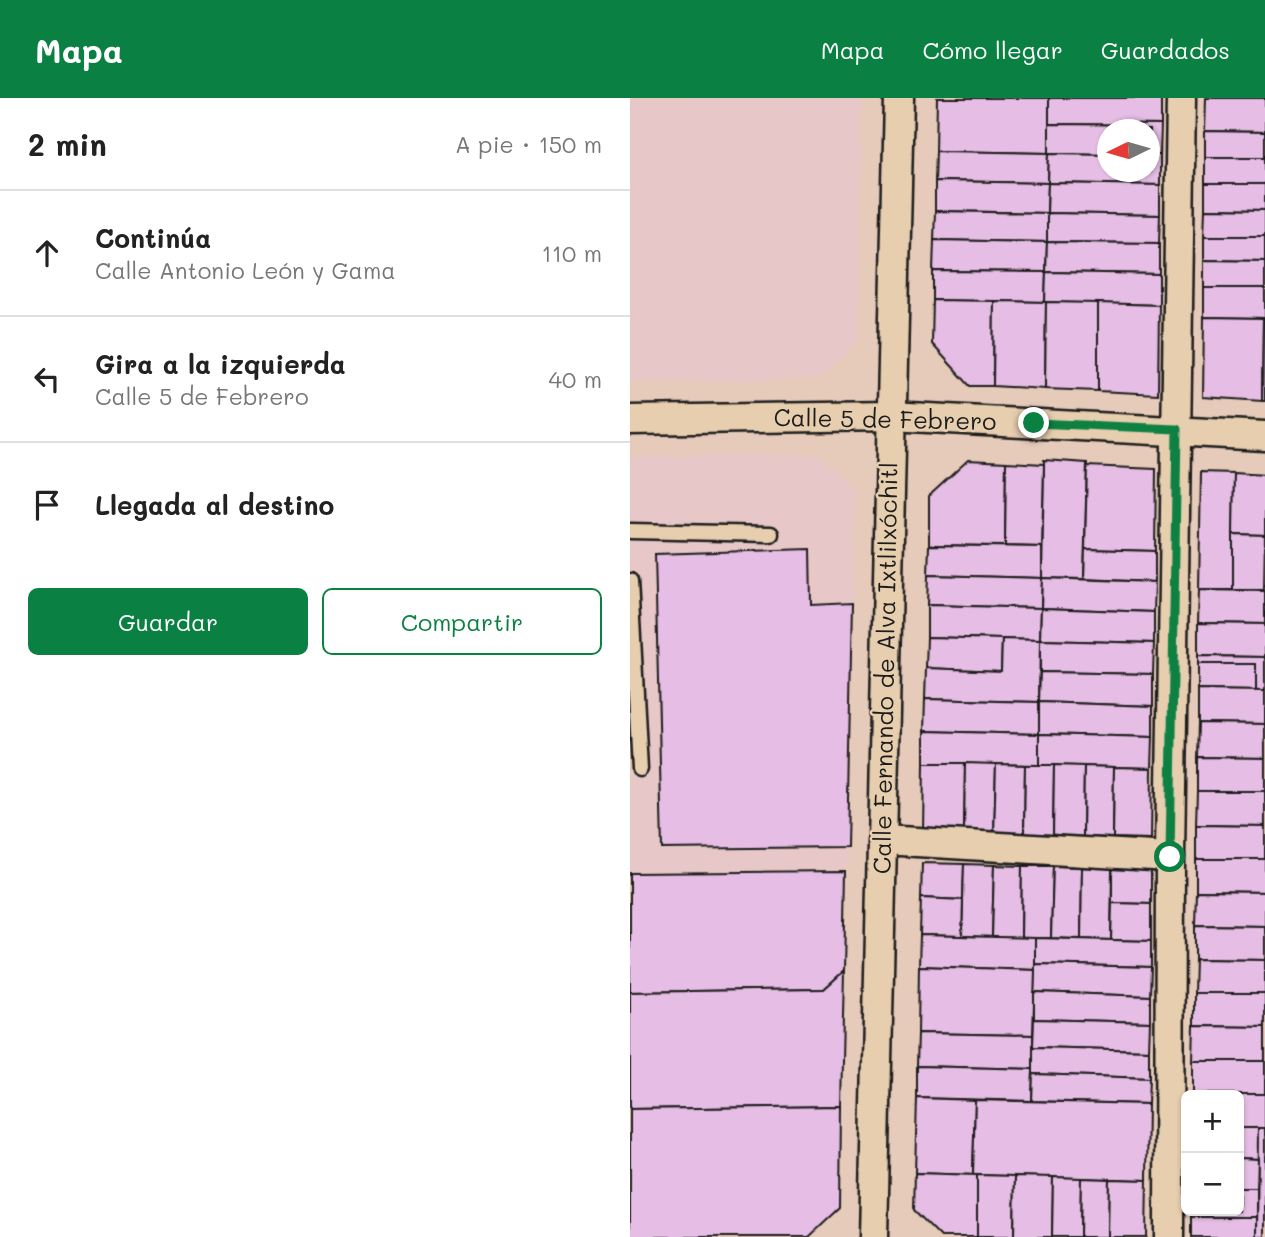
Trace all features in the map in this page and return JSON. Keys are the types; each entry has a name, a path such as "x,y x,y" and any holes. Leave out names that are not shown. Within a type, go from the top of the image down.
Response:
{"street":[{"name":"Calle Fernando de Alva Ixtlilxóchitl","path":"873,1237 899,98"},
{"path":"1170,1237 1170,857 1181,98"},
{"name":"Calle 5 de Febrero","path":"630,420 891,416 1177,429 1265,436"},
{"path":"883,840 1170,857"}],"lane":[{"path":"630,531 771,534"},
{"path":"630,581 640,769"}],"shaded area":[{"path":"630,98 862,98 858,340 820,379 630,382"},
{"path":"819,454 855,491 844,971 630,992 630,457"}],"building":[{"path":"937,98 1049,98 1049,153 936,151"},
{"path":"1049,98 1161,98 1161,125 1160,119 1097,119 1097,124 1049,124"},
{"path":"1206,98 1265,98 1265,132 1205,131"},
{"path":"1049,124 1097,124 1097,154 1049,153"},
{"path":"1205,131 1265,132 1265,157 1205,157"},
{"path":"936,151 1049,153 1048,183 935,181"},
{"path":"1049,153 1097,154 1097,182 1160,182 1160,185 1048,183"},
{"path":"1205,157 1265,157 1265,184 1205,184"},
{"path":"935,181 1048,183 1047,213 935,211"},
{"path":"1048,183 1160,185 1160,215 1047,213"},
{"path":"1205,184 1265,184 1265,210 1205,209"},
{"path":"1205,209 1265,210 1265,236 1204,236"},
{"path":"935,211 1047,213 1047,242 934,240"},
{"path":"1047,213 1160,215 1159,243 1047,242"},
{"path":"1204,236 1265,236 1265,261 1204,260"},
{"path":"934,240 1047,242 1046,272 933,271"},
{"path":"1047,242 1159,243 1159,274 1046,272"},
{"path":"1204,260 1265,261 1265,288 1204,288"},
{"path":"933,271 1046,272 1045,302 933,300"},
{"path":"1046,272 1159,274 1159,305 1045,302"},
{"path":"1204,288 1265,288 1265,318 1204,317"},
{"path":"933,300 994,301 993,386 970,386 932,344"},
{"path":"994,301 1046,302 1045,389 993,386"},
{"path":"1046,302 1098,303 1098,391 1045,389"},
{"path":"1098,303 1159,305 1158,394 1098,391"},
{"path":"1204,317 1263,318 1262,401 1203,397"},
{"path":"1265,318 1265,401 1262,401"},
{"path":"968,460 1006,462 1005,546 929,545 929,496"},
{"path":"1044,460 1087,463 1084,579 1042,578"},
{"path":"1006,462 1044,464 1042,547 1005,546"},
{"path":"1087,466 1156,469 1155,551 1085,549"},
{"path":"1201,472 1234,473 1233,590 1199,590"},
{"path":"1234,473 1265,475 1265,535 1233,534"},
{"path":"1233,534 1265,535 1264,590 1233,590"},
{"path":"929,545 1042,547 1042,578 928,575"},
{"path":"810,549 811,605 852,603 847,847 662,849 655,554"},
{"path":"1085,549 1155,551 1155,582 1084,579"},
{"path":"928,575 1042,578 1041,608 927,605"},
{"path":"1042,578 1155,582 1154,612 1041,608"},
{"path":"1199,590 1265,591 1265,624 1198,623"},
{"path":"927,605 1041,608 1040,640 927,637"},
{"path":"1041,608 1154,612 1154,643 1040,640"},
{"path":"1198,623 1265,624 1265,657 1198,656"},
{"path":"927,637 1002,639 1001,671 926,668"},
{"path":"1002,639 1040,640 1039,702 925,699 926,668 1001,671"},
{"path":"1040,640 1154,643 1153,674 1040,672"},
{"path":"1198,656 1265,657 1265,691 1256,691 1256,664 1198,664"},
{"path":"1198,664 1256,664 1256,691 1198,690"},
{"path":"1040,672 1153,674 1153,706 1039,702"},
{"path":"1198,690 1265,691 1265,724 1198,723"},
{"path":"925,699 1039,702 1039,734 924,731"},
{"path":"1039,702 1153,706 1153,737 1039,734"},
{"path":"1198,723 1265,724 1265,758 1197,757"},
{"path":"924,731 1039,734 1039,765 924,763"},
{"path":"1039,734 1153,737 1152,768 1039,765"},
{"path":"1197,757 1265,758 1265,791 1197,791"},
{"path":"924,763 965,763 964,834 923,832"},
{"path":"965,763 996,764 994,835 964,834"},
{"path":"996,764 1025,765 1024,835 994,835"},
{"path":"1025,765 1054,765 1053,836 1024,835"},
{"path":"1054,765 1084,766 1083,837 1053,836"},
{"path":"1084,766 1114,767 1113,838 1083,837"},
{"path":"1114,767 1152,768 1151,839 1113,838"},
{"path":"1197,791 1265,791 1265,826 1196,825"},
{"path":"1196,825 1265,826 1265,859 1196,859"},
{"path":"1196,859 1265,859 1265,892 1196,891"},
{"path":"922,863 964,864 963,900 921,898"},
{"path":"964,864 994,865 992,937 962,936"},
{"path":"994,865 1022,866 1021,938 992,937"},
{"path":"1022,866 1053,866 1051,938 1021,938"},
{"path":"1053,866 1082,867 1081,939 1051,938"},
{"path":"1082,867 1112,868 1111,940 1081,939"},
{"path":"1112,868 1151,869 1151,904 1112,903"},
{"path":"846,871 844,971 824,989 630,992 630,873"},
{"path":"1196,891 1265,892 1265,926 1195,925"},
{"path":"921,898 963,900 962,936 920,935"},
{"path":"1112,903 1151,904 1151,941 1111,940"},
{"path":"1195,925 1265,926 1265,960 1195,959"},
{"path":"920,935 1035,938 1035,970 919,966"},
{"path":"1035,938 1151,941 1151,967 1035,964"},
{"path":"1195,959 1265,960 1265,993 1194,993"},
{"path":"1035,964 1151,967 1150,996 1034,992"},
{"path":"919,966 1035,970 1033,1035 918,1033"},
{"path":"844,971 841,1106 630,1109 630,992 824,989"},
{"path":"1034,992 1150,996 1150,1022 1034,1019"},
{"path":"1194,993 1265,993 1265,1027 1194,1026"},
{"path":"1034,1019 1150,1022 1149,1050 1033,1047"},
{"path":"1194,1026 1265,1027 1265,1061 1193,1061"},
{"path":"918,1033 1033,1035 1033,1069 917,1066"},
{"path":"1033,1047 1149,1050 1149,1078 1033,1074"},
{"path":"1193,1061 1265,1061 1265,1094 1244,1094 1244,1090 1193,1090"},
{"path":"917,1066 1033,1069 1032,1101 917,1098"},
{"path":"1033,1074 1149,1078 1148,1104 1032,1101"},
{"path":"1244,1094 1265,1094 1265,1128 1244,1128"},
{"path":"917,1098 975,1100 973,1175 915,1173"},
{"path":"975,1100 1148,1104 1147,1180 973,1175"},
{"path":"841,1106 840,1208 809,1237 630,1237 630,1109"},
{"path":"1244,1128 1258,1128 1258,1159 1244,1158"},
{"path":"1258,1128 1265,1128 1265,1237 1257,1237"},
{"path":"1244,1158 1258,1159 1257,1188 1244,1188"},
{"path":"915,1173 977,1175 977,1237 941,1237 914,1210"},
{"path":"977,1175 1015,1176 1014,1237 977,1237"},
{"path":"1015,1176 1053,1177 1052,1237 1014,1237"},
{"path":"1053,1177 1081,1178 1080,1237 1052,1237"},
{"path":"1081,1178 1109,1179 1108,1237 1080,1237"},
{"path":"1109,1179 1147,1180 1146,1237 1108,1237"},
{"path":"1244,1188 1257,1188 1257,1217 1191,1217 1244,1216"},
{"path":"1191,1217 1257,1217 1257,1237 1191,1237"}],"route":[{"path":"1034,423 1177,429 1170,857"}]}
